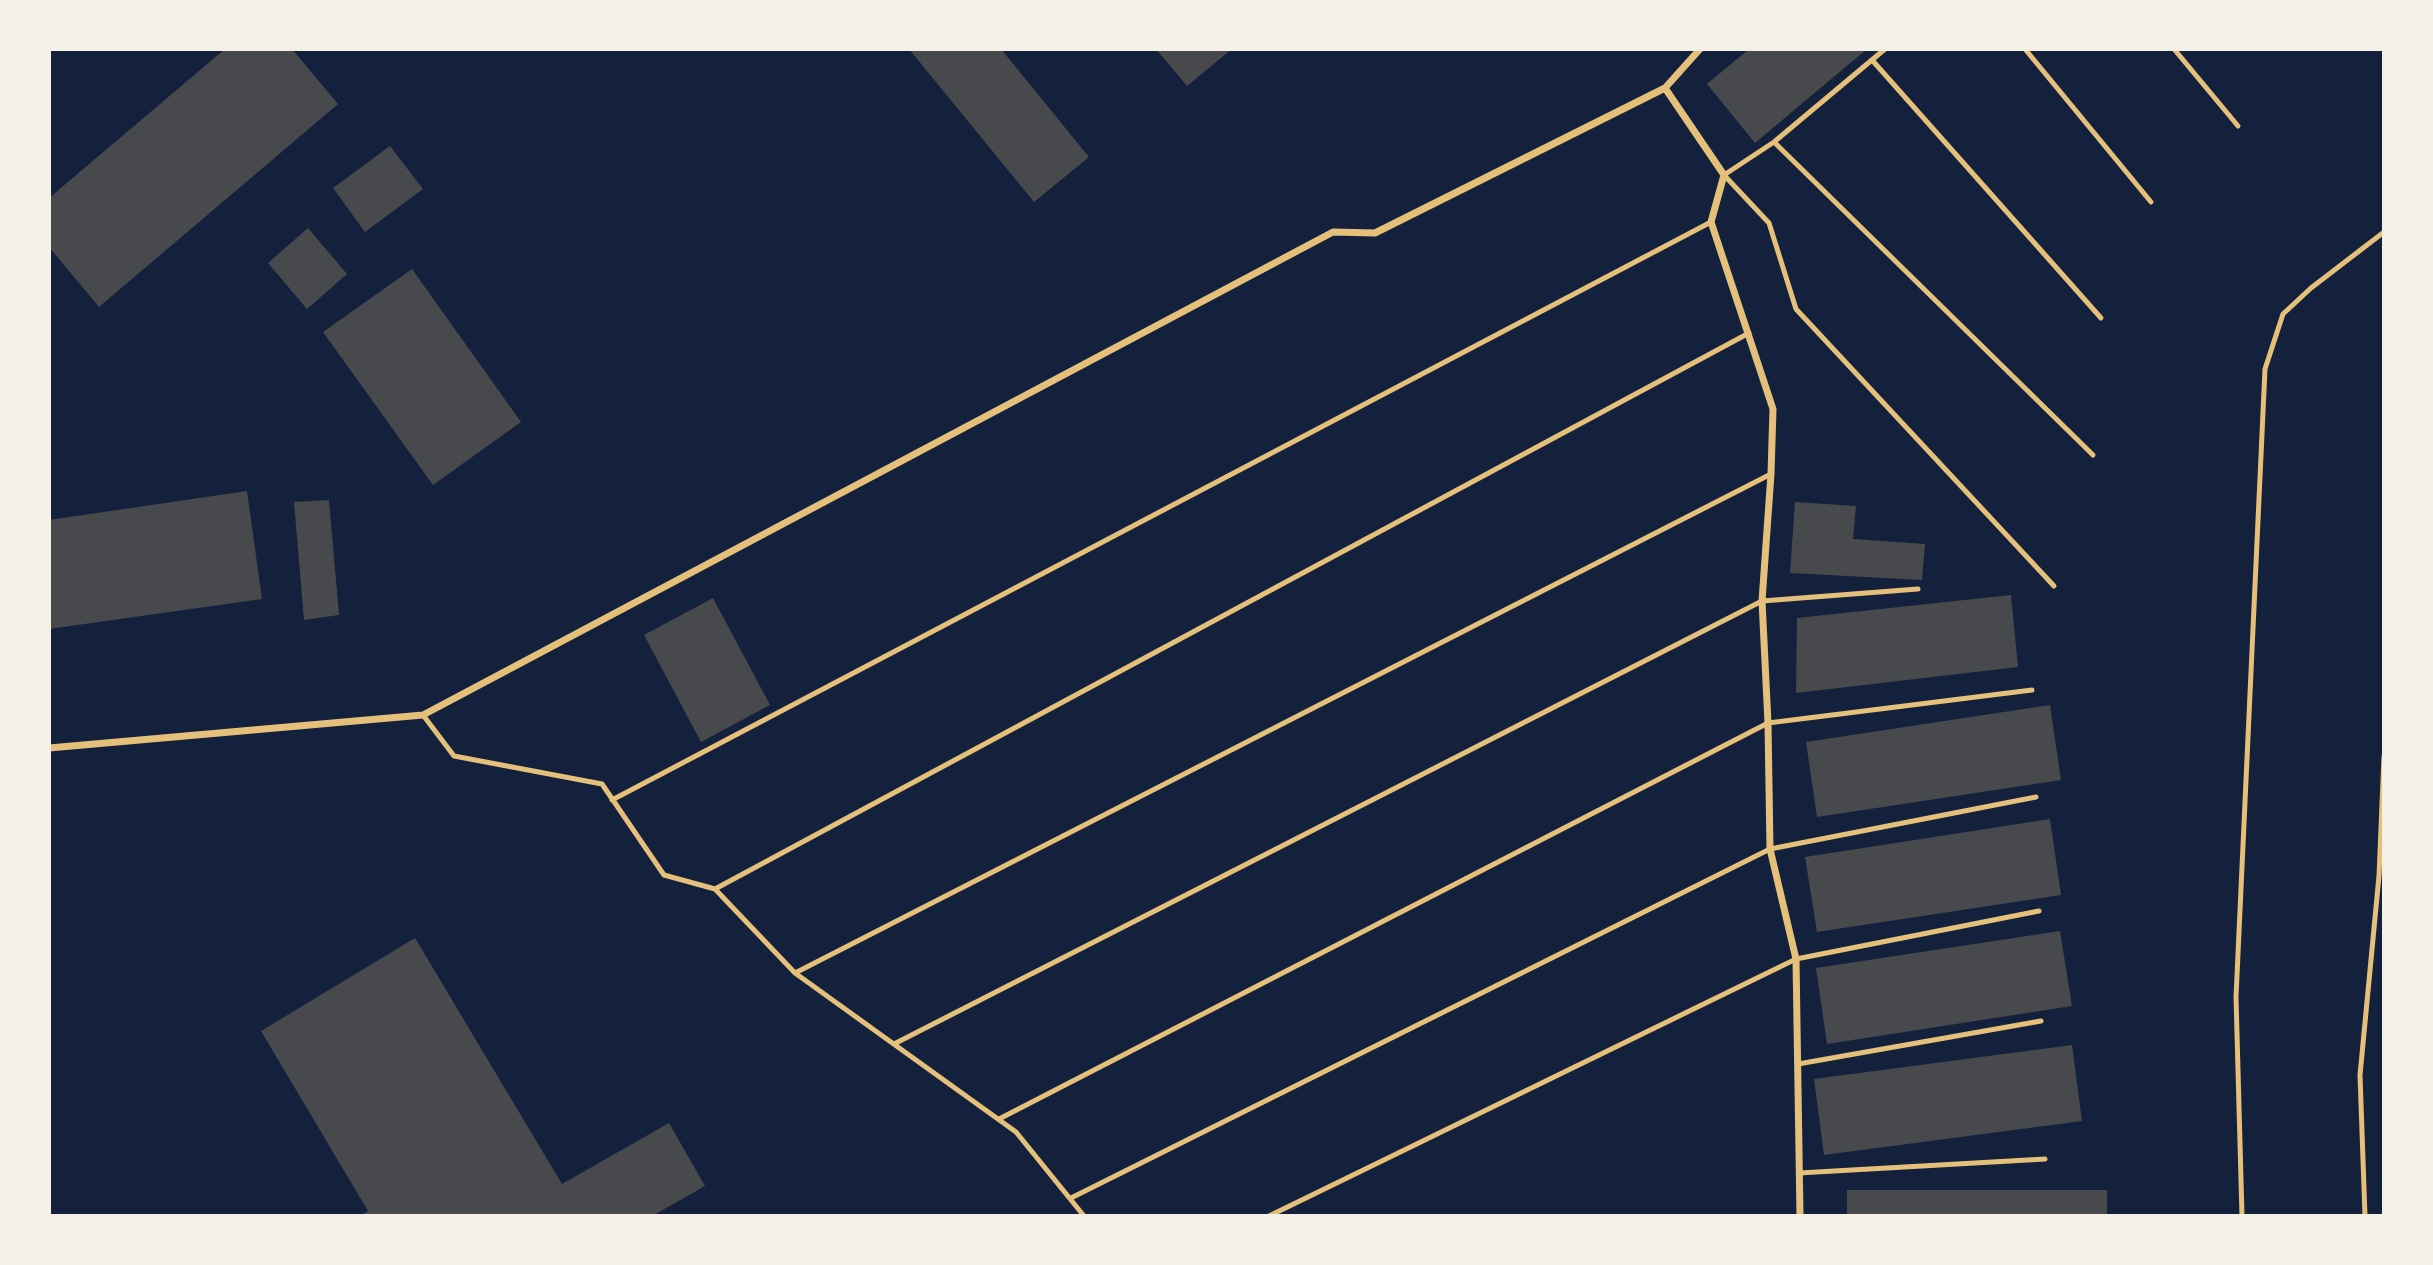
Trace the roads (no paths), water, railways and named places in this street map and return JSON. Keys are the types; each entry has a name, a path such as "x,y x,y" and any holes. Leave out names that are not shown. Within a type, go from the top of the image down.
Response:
{"street":[{"path":"49,748 423,715 1334,232 1375,233 1665,88 1700,49"},
{"path":"1665,88 1724,175 1711,222 1773,409 1762,601 1770,849 1796,959 1800,1216"}],"lane":[{"path":"1885,49 1774,142 1724,175 1769,223 1796,309 2054,586"},
{"path":"2025,49 2151,202"},
{"path":"2175,49 2238,126"},
{"path":"1872,60 2101,318"},
{"path":"1774,142 2093,455"},
{"path":"612,800 1711,222"},
{"path":"2242,1216 2236,997 2265,369 2283,314 2311,288 2384,232"},
{"path":"715,889 1749,333"},
{"path":"795,973 1771,474"},
{"path":"894,1044 1762,601 1918,589"},
{"path":"999,1119 1768,723 2032,690"},
{"path":"423,715 454,756 602,784 664,875 715,889 795,973 1016,1132 1084,1216"},
{"path":"2365,1216 2360,1075 2379,876 2384,756"},
{"path":"1071,1198 1770,849 2036,797"},
{"path":"1269,1216 1796,959 2039,911"},
{"path":"1798,1064 2041,1021"},
{"path":"1800,1173 2045,1158"}]}
